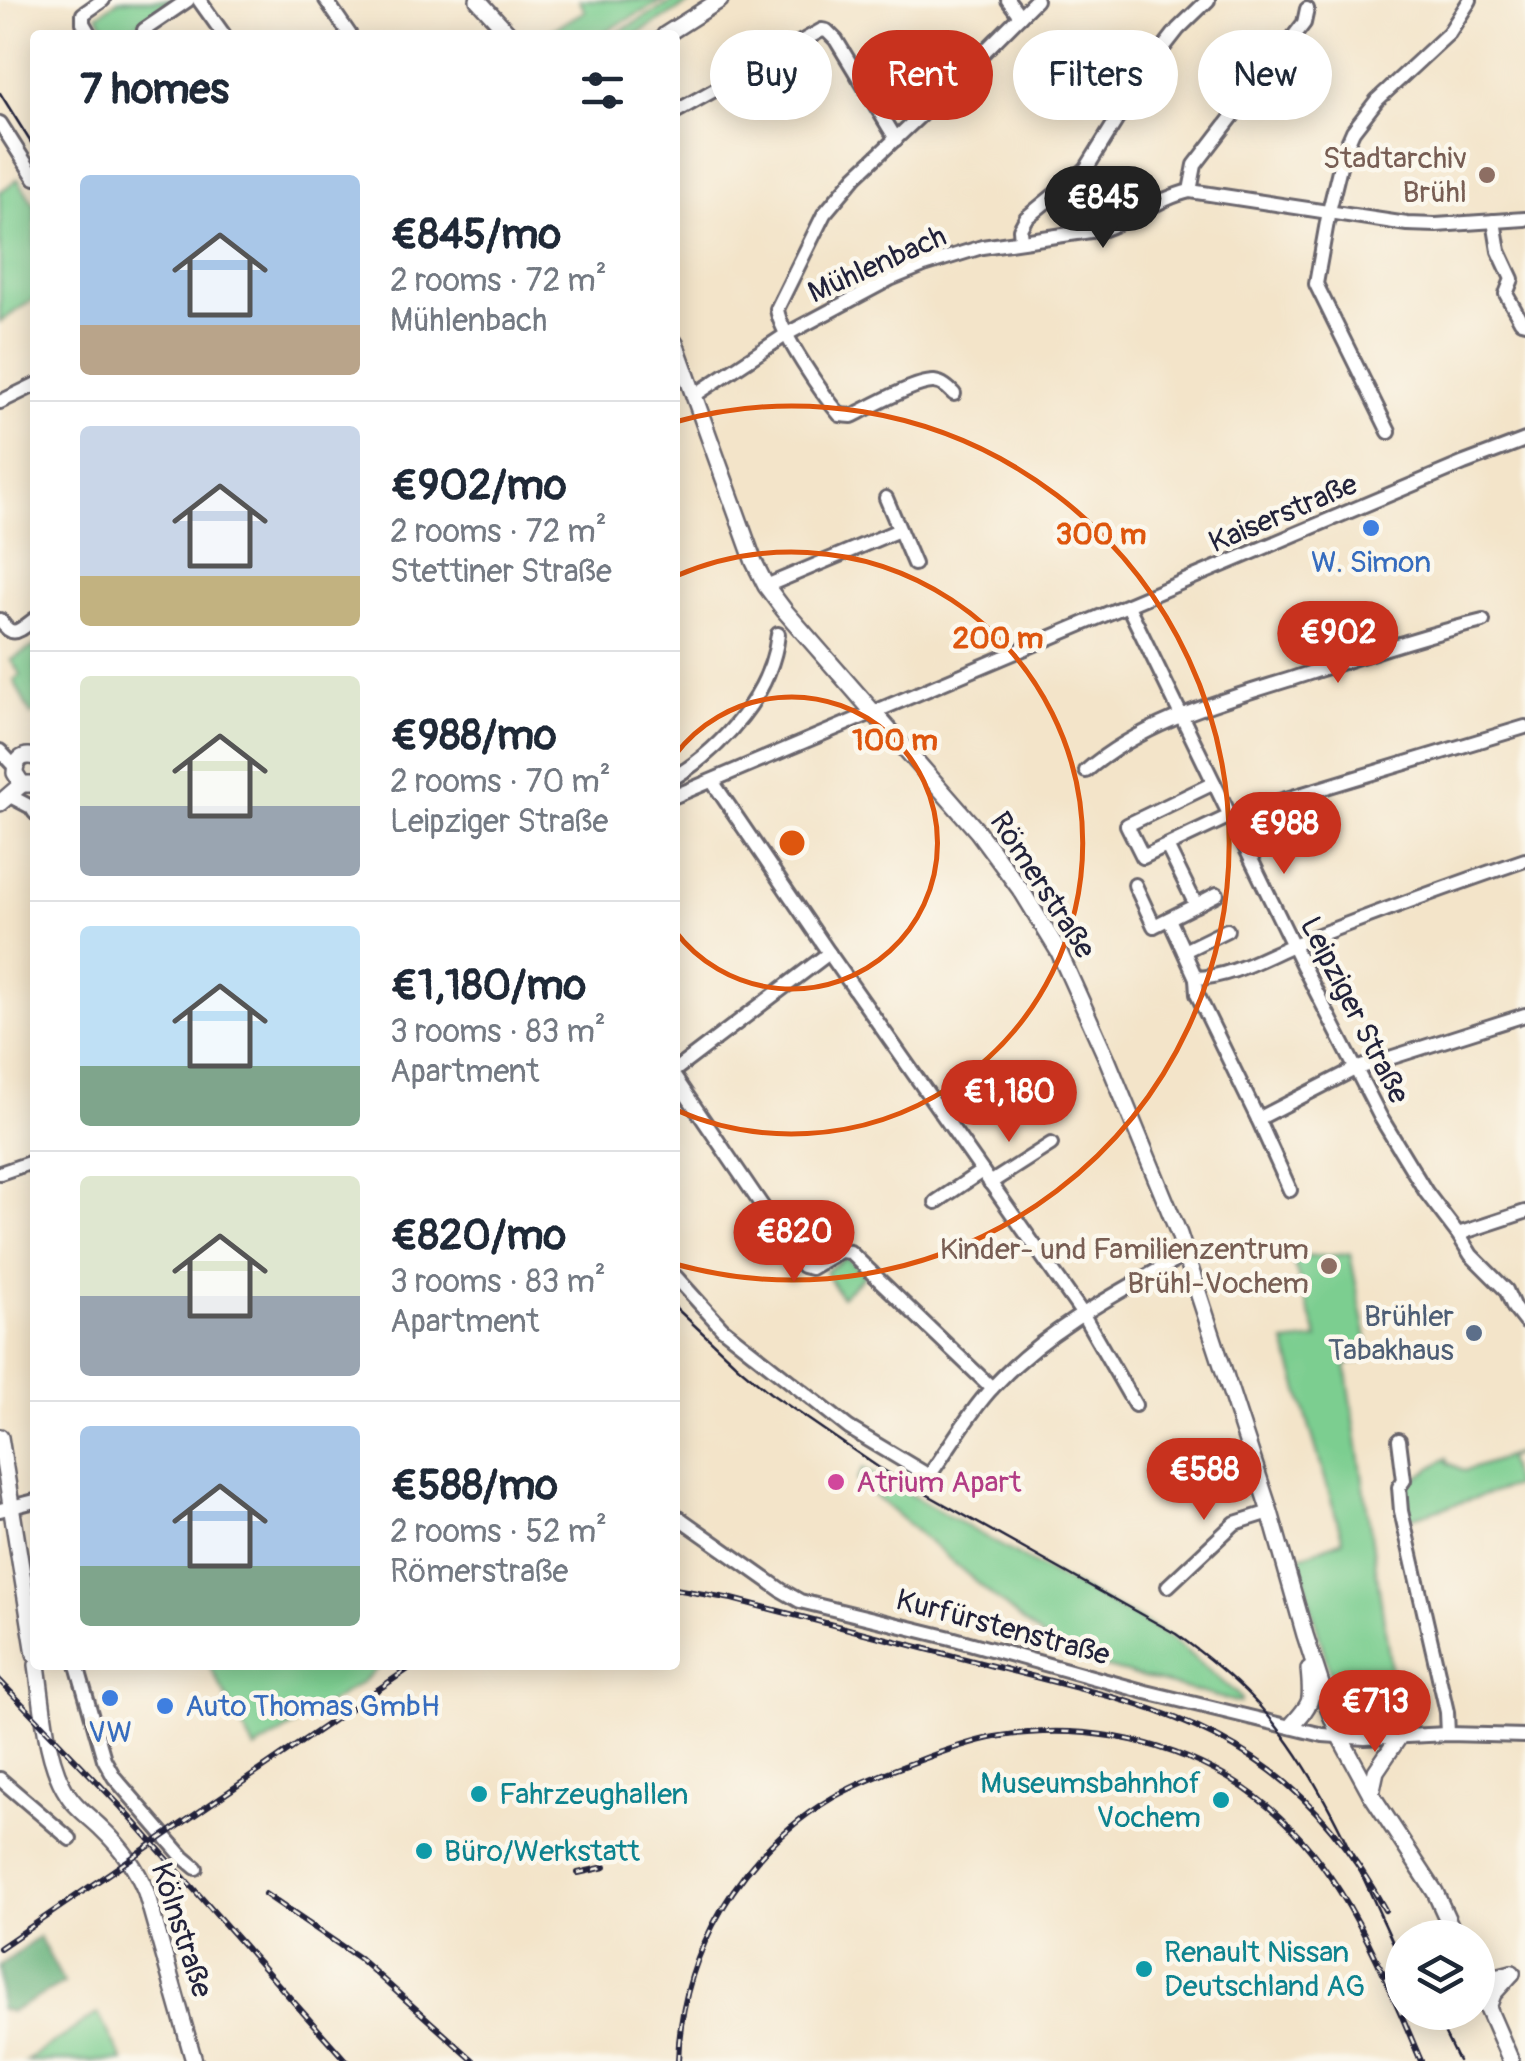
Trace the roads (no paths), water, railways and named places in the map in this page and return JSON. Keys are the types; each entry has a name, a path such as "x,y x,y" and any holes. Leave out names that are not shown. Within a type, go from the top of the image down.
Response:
{"main road":[{"path":"478,0 505,30"},
{"path":"673,30 720,0"},
{"name":"Römerstraße","path":"680,356 766,586 978,832 1023,893 1069,972 1185,1255 1340,1737 1371,1794 1435,1892 1448,1920"},
{"path":"29,784 17,779 15,767 21,758 30,757"},
{"path":"5,800 29,784"},
{"path":"0,1438 6,1509 30,1629"},
{"path":"1290,1726 1308,1707 1312,1696 1305,1635"},
{"name":"Kölnstraße","path":"37,1670 47,1734 61,1784 80,1809 121,1848 140,1875 194,2061"},
{"path":"1371,1794 1376,1771 1400,1737"},
{"name":"Römerstraße","path":"1402,1844 1438,1920"},
{"path":"1495,1977 1519,1969"},
{"path":"1495,1991 1519,1969"},
{"path":"1489,2030 1500,2061"},
{"path":"1494,2030 1511,2061"}],"street":[{"path":"87,30 84,14 104,0"},
{"path":"144,30 188,0"},
{"path":"199,0 220,30"},
{"path":"326,0 347,30"},
{"path":"1008,0 1020,16"},
{"path":"954,394 936,382 922,384 845,417 840,415 787,334 777,309 824,214 856,176 1036,0"},
{"path":"1021,241 1020,228 1026,218 1086,169 1153,60 1178,28 1208,0"},
{"path":"1389,432 1316,284 1343,154 1353,131 1377,100 1449,32 1470,0"},
{"path":"1307,9 1304,23 1195,166 1190,190 1407,224 1525,220"},
{"path":"680,109 822,30 836,40 896,139"},
{"path":"0,124 30,170"},
{"name":"Mühlenbach","path":"695,396 787,334 924,264 1021,241 1104,229 1190,190"},
{"path":"1494,221 1499,250 1512,278 1506,294 1525,322"},
{"path":"0,402 30,387"},
{"name":"Kaiserstraße","path":"680,794 1525,440"},
{"path":"886,498 914,564"},
{"path":"766,586 900,530"},
{"name":"Leipziger Straße","path":"1128,606 1355,1069 1426,1192 1471,1255 1506,1290 1525,1322"},
{"path":"0,620 11,632 30,622"},
{"path":"1086,772 1114,750 1195,710 1426,635 1484,621"},
{"path":"680,773 746,712 768,674 778,634"},
{"path":"1214,782 1127,825 1143,857 1230,816 1525,727"},
{"path":"0,751 15,767"},
{"path":"680,775 693,789"},
{"path":"712,781 1082,1313 1136,1405"},
{"path":"5,800 30,807"},
{"path":"1167,846 1196,905"},
{"path":"1196,978 1217,978 1292,945 1525,860"},
{"path":"1136,886 1154,926 1217,894"},
{"path":"1169,918 1196,978 1197,994 1290,1190"},
{"path":"1184,950 1227,930"},
{"path":"680,1066 829,953"},
{"path":"1258,1119 1355,1069 1525,1015"},
{"path":"680,1085 803,1266 812,1268 840,1251 850,1252 992,1388"},
{"path":"936,1202 1051,1144"},
{"path":"0,1173 30,1164"},
{"path":"1458,1234 1525,1212"},
{"path":"680,1282 722,1328 849,1428 929,1476 992,1388 1035,1349 1082,1313 1185,1255"},
{"path":"1399,1440 1404,1480 1399,1488 1400,1511 1447,1712 1448,1734"},
{"path":"1168,1586 1235,1524 1270,1512"},
{"name":"Kurfürstenstraße","path":"680,1519 800,1601 1146,1692 1340,1737 1525,1736"},
{"path":"78,1670 104,1759 114,1777 196,1868"},
{"path":"0,1780 70,1839"}],"tram line":[{"path":"0,93 30,141"},
{"path":"680,1312 770,1393 878,1467 1176,1634 1226,1673 1253,1699 1299,1757 1355,1859 1385,1925"},
{"path":"1443,2030 1458,2061"}],"railway":[{"path":"680,1590 732,1599 1105,1695 1196,1727 1270,1770 1302,1798 1332,1830 1385,1910"},
{"path":"0,1948 407,1670"},
{"path":"0,1681 121,1807 346,2061"},
{"path":"678,2061 690,1982 704,1945 721,1910 769,1847 832,1798 883,1774 995,1737 1055,1732 1115,1737 1173,1752 1228,1778 1265,1804 1324,1867 1347,1903 1421,2061"},
{"path":"578,1873 605,1867"},
{"path":"265,1894 359,1958 474,2061"}],"place":[{"name":"Stadtarchiv Brühl","path":"1487,175"},
{"name":"W. Simon","path":"1371,528"},
{"name":"Kinder- und Familienzentrum Brühl-Vochem","path":"1329,1266"},
{"name":"Brühler Tabakhaus","path":"1474,1333"},
{"name":"Atrium Apart","path":"836,1482"},
{"name":"VW","path":"110,1698"},
{"name":"Auto Thomas GmbH","path":"165,1706"},
{"name":"Fahrzeughallen","path":"479,1794"},
{"name":"Museumsbahnhof Vochem","path":"1221,1800"},
{"name":"Büro/Werkstatt","path":"424,1851"},
{"name":"Renault Nissan Deutschland AG","path":"1144,1969"}]}
